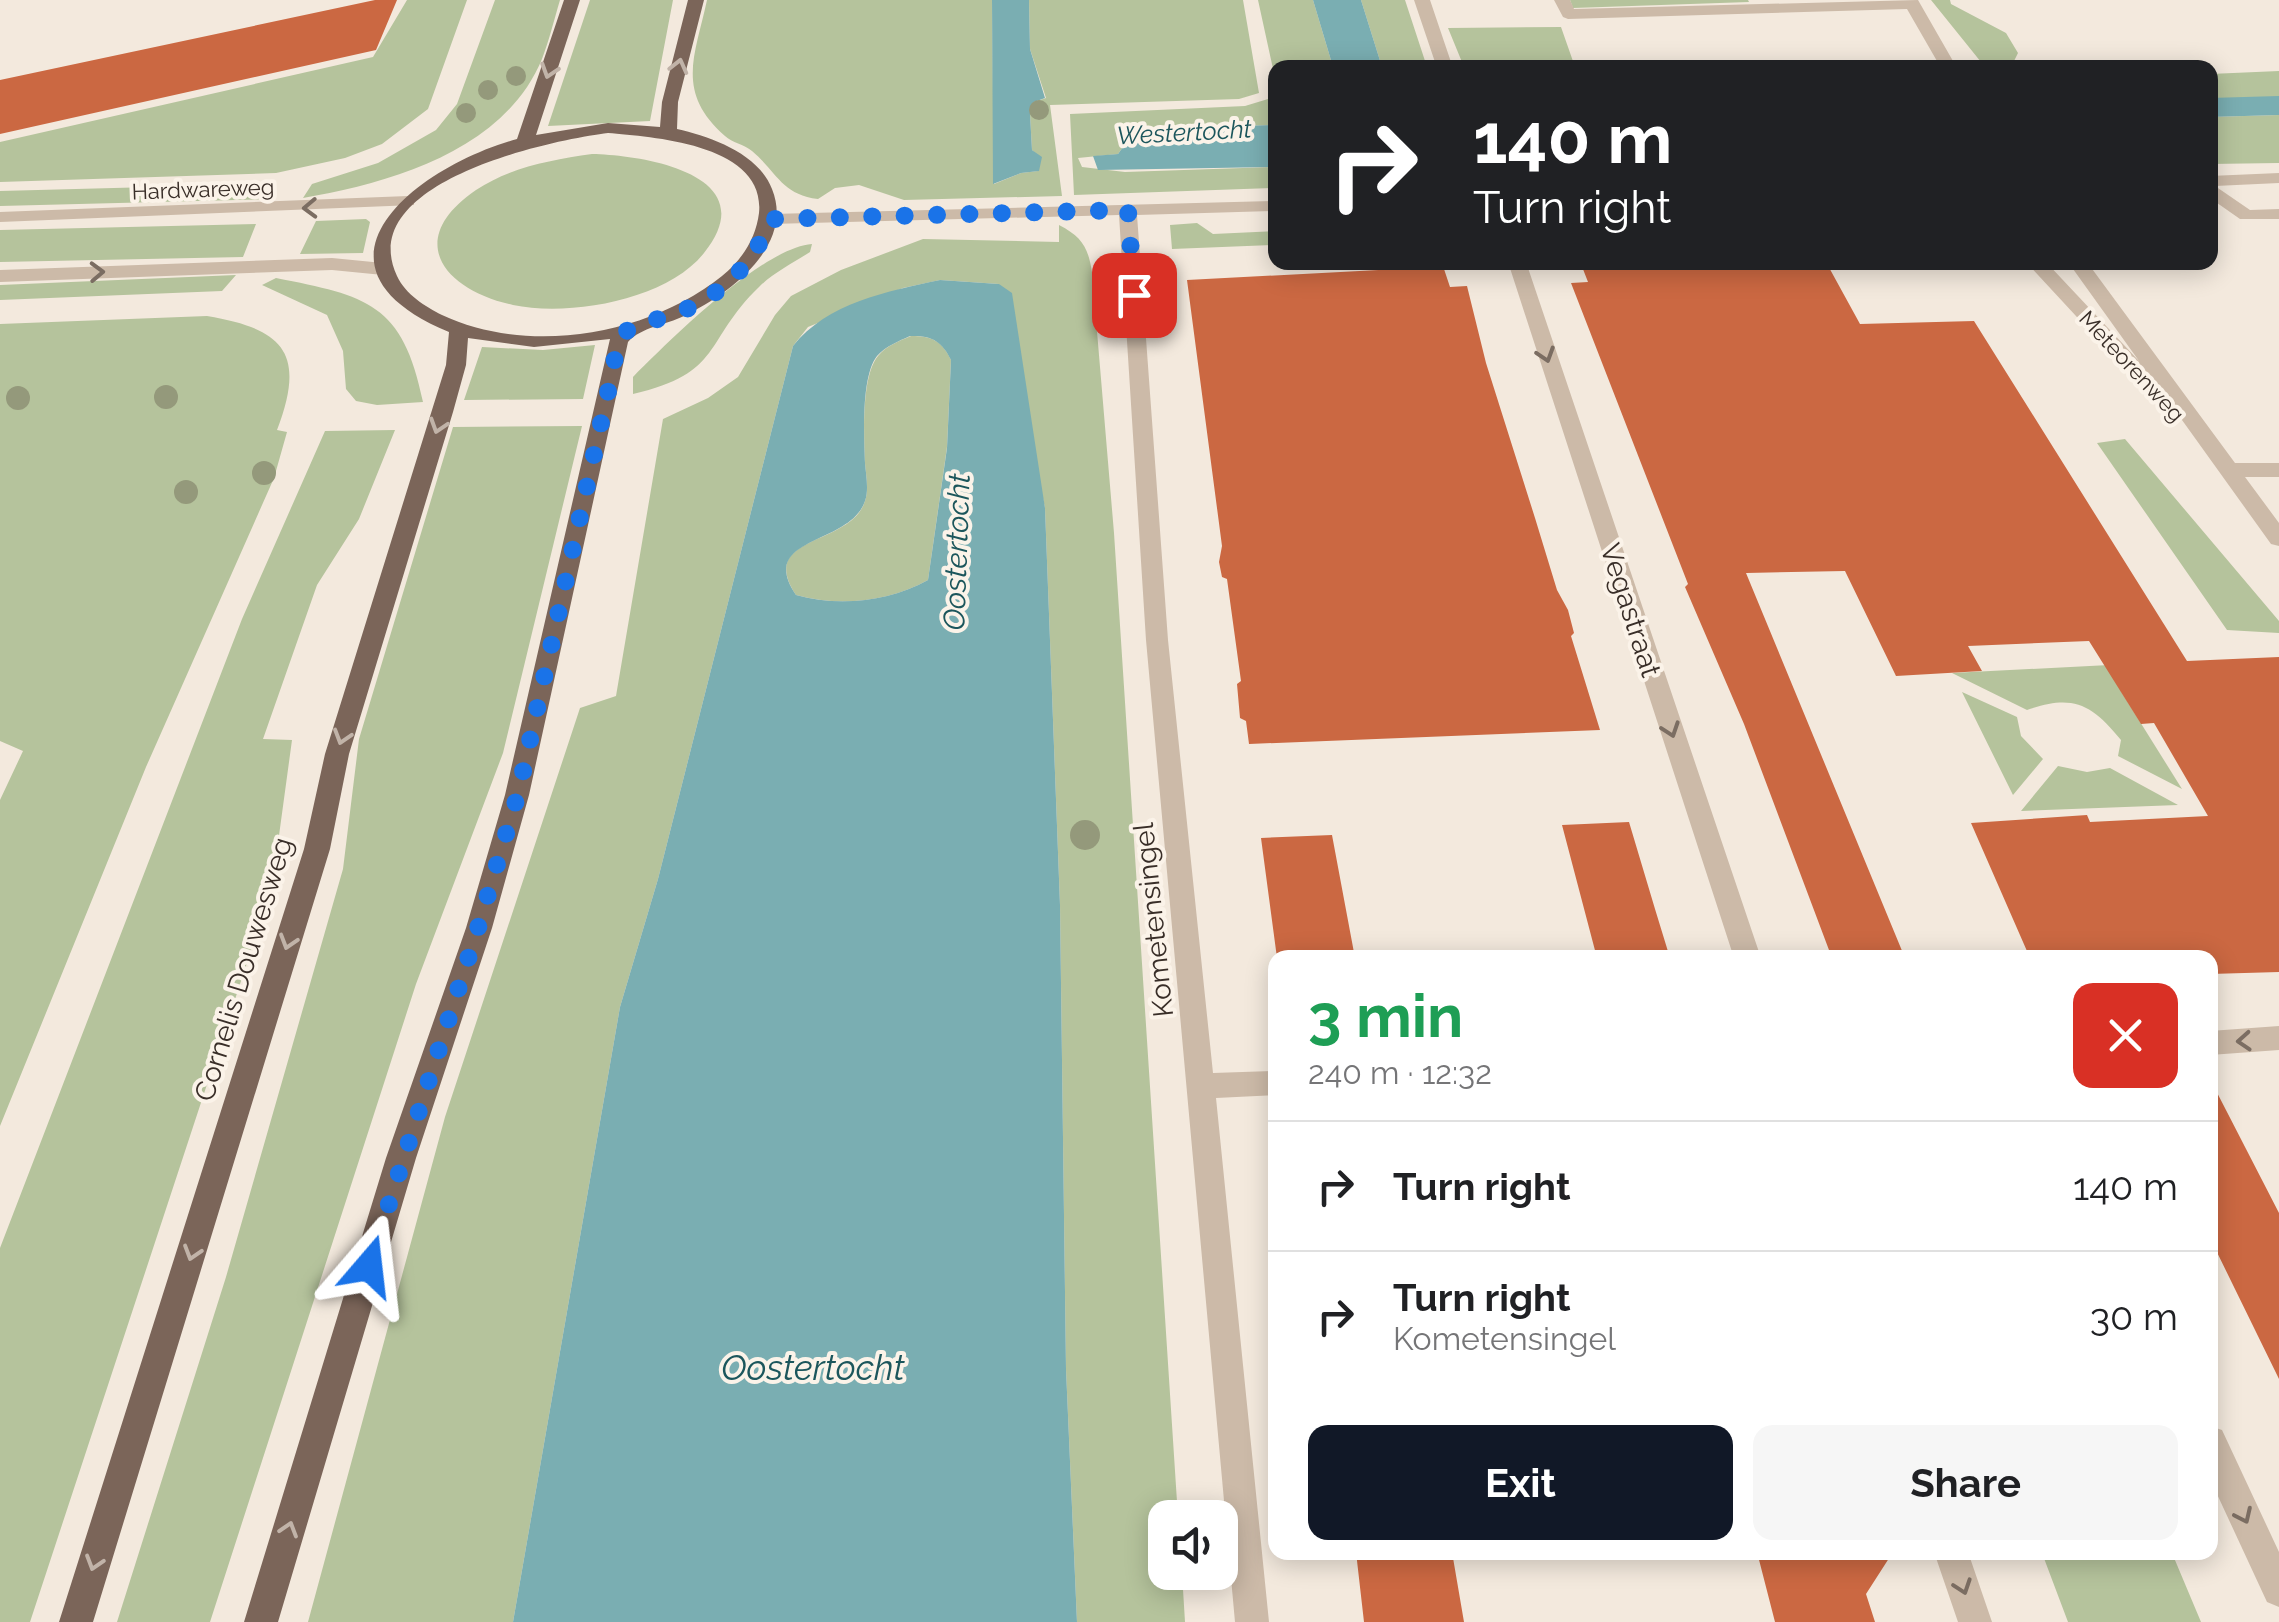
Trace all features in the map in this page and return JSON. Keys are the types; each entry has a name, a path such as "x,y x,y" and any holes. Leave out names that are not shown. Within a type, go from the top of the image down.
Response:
{"main road":[{"path":"525,141 572,0"},
{"path":"668,134 670,102 696,0"},
{"path":"608,128 668,134 695,138 728,152 753,171 768,194 771,219 757,253 724,286 674,314 629,329 559,341 506,340 459,331 407,305 392,288 383,269 386,235 408,202 461,166 525,141 608,128"},
{"path":"261,1622 395,1177 518,794 619,341 629,329"},
{"name":"Cornelis Douwesweg","path":"76,1622 317,849 337,754 443,412 456,364 459,331"}],"street":[{"path":"1422,0 1443,60"},
{"path":"1562,0 1568,14 1911,2 1944,60"},
{"path":"2218,181 2279,178"},
{"path":"2218,196 2246,215 2279,214"},
{"name":"Hardwareweg","path":"0,217 408,202"},
{"path":"771,219 1268,206"},
{"name":"Kometensingel","path":"1128,210 1157,640 1252,1622"},
{"path":"0,276 313,264 383,269"},
{"name":"Vegastraat","path":"1520,270 1745,950"},
{"name":"Meteorenweg","path":"2042,270 2227,470"},
{"name":"Meteorenweg","path":"2083,270 2279,539"},
{"path":"2227,470 2279,470"},
{"path":"2218,1042 2279,1038"},
{"path":"1203,1086 1268,1083"},
{"path":"2218,1459 2279,1590"},
{"path":"1954,1560 1975,1622"}],"green space":[{"path":"407,0 467,0 428,109 382,144 345,158 276,173 0,182 0,142 373,57"},
{"path":"495,0 560,0 542,59 524,91 501,117 473,139 407,172 303,198 312,184 378,163 436,130 457,104"},
{"path":"590,0 673,0 650,121 548,126"},
{"path":"707,0 992,0 994,184 1038,171 1041,158 1032,150 1030,114 1034,102 1046,98 1030,49 1029,0 1243,0 1259,93 1239,99 1050,105 1062,196 904,200 859,185 835,188 818,199 788,187 752,151 725,136 699,104 694,88 694,56"},
{"path":"1258,0 1313,0 1331,60 1271,60"},
{"path":"1361,0 1405,0 1425,60 1380,60"},
{"path":"1570,0 1748,0 1749,2 1573,8"},
{"path":"1931,0 1950,0 2006,33 2018,53 2014,60 1979,60"},
{"path":"1561,27 1573,60 1461,60 1448,28"},
{"path":"2279,71 2279,97 2218,99 2218,74"},
{"path":"1268,99 1268,125 1123,130 1123,147 1118,154 1078,158 1082,167 1125,172 1268,167 1268,188 1074,195 1070,114 1245,106"},
{"path":"2279,115 2279,163 2218,164 2218,117"},
{"path":"592,154 666,165 709,187 720,204 719,226 704,253 666,283 642,293 561,309 513,305 489,298 468,288 441,261 437,244 441,227 476,190 517,170"},
{"path":"266,184 274,199 0,206 0,191"},
{"path":"316,221 370,222 363,253 300,254"},
{"path":"1197,223 1213,234 1268,231 1268,245 1172,249 1170,225"},
{"path":"256,224 243,257 0,262 0,230"},
{"path":"1059,225 1083,244 1092,272 1114,533 1177,1500 1148,1500 1148,1590 1183,1590 1185,1622 1077,1622 1066,1369 1060,905 1045,508 999,284 940,280 903,288 808,327 793,346 658,879 620,1007 513,1622 308,1622 445,1117 580,708 616,696 663,419 708,398 738,377 791,296 841,270 923,239 1059,242"},
{"path":"812,244 810,252 759,287 741,306 698,365 662,386 633,394 633,377 717,298 768,261"},
{"path":"236,275 222,291 0,300 0,285"},
{"path":"276,278 335,291 376,310 392,324 404,343 423,402 377,405 356,401 346,389 343,351 327,315 262,285"},
{"path":"207,316 255,329 282,349 289,382 277,430 287,432 274,478 146,767 0,1126 0,800 23,751 0,741 0,324"},
{"path":"911,336 936,341 951,360 947,447 928,580 897,593 864,600 829,601 796,595 787,575 788,561 810,542 843,527 865,501 864,423 869,378 881,352"},
{"path":"595,345 583,399 464,400 482,347 543,350"},
{"path":"582,426 503,753 416,984 210,1622 117,1622 226,1277 343,869 359,739 453,427"},
{"path":"395,430 359,519 317,585 263,739 292,740 272,887 30,1622 0,1622 0,1248 242,619 325,431"},
{"path":"2125,439 2279,621 2279,633 2227,630 2097,443"},
{"path":"2109,665 2122,693 2182,789 2118,756 2121,740 2090,710 2056,703 2027,710 1952,673"},
{"path":"1962,692 2017,717 2021,736 2043,759 2013,795"},
{"path":"2058,766 2087,772 2110,768 2178,805 2021,811"},
{"path":"2045,1560 2175,1560 2201,1622 2068,1622"}],"water":[{"path":"992,0 1029,0 1030,49 1045,98 1034,102 1030,114 1032,150 1042,157 1039,171 993,184"},
{"path":"1313,0 1361,0 1380,60 1331,60"},
{"path":"2279,96 2279,115 2218,117 2218,98"},
{"name":"Westertocht","path":"1268,125 1268,167 1098,170 1093,156 1118,154 1123,147 1122,130"},
{"name":"Oostertocht","path":"940,280 999,284 1012,293 1045,508 1060,905 1066,1369 1077,1622 513,1622 620,1007 658,879 793,346 807,331 841,309 880,294","holes":["917,336 940,344 951,360 947,448 928,580 897,593 863,600 829,601 796,595 787,576 788,562 796,551 856,516 865,501 865,407 872,365 888,347"]}],"building":[{"path":"375,0 397,0 376,50 0,134 0,80"},
{"path":"1444,270 1450,287 1467,286 1486,363 1557,590 1568,610 1574,633 1571,636 1600,730 1249,744 1246,721 1240,718 1237,684 1241,681 1227,579 1222,577 1219,562 1222,546 1187,280"},
{"path":"1583,270 1830,270 1860,324 1974,321 2187,661 2279,657 2279,972 2218,974 2218,950 2027,950 1971,823 2087,815 2090,822 2208,816 2154,723 2141,724 2089,641 1968,646 1982,671 1896,676 1845,571 1746,573 1902,950 1829,950 1744,724 1685,587 1688,584 1571,283 1588,282"},
{"path":"1629,822 1668,950 1595,950 1562,825"},
{"path":"1332,835 1354,950 1276,950 1261,838"},
{"path":"2218,1095 2279,1213 2279,1379 2218,1254"},
{"path":"1357,1560 1453,1560 1464,1622 1364,1622"},
{"path":"1759,1560 1888,1560 1866,1594 1875,1622 1775,1622"}],"route":[{"path":"369,1266 518,794 619,341 629,329 674,314 724,286 757,253 771,219 1128,210 1134,295"}]}
